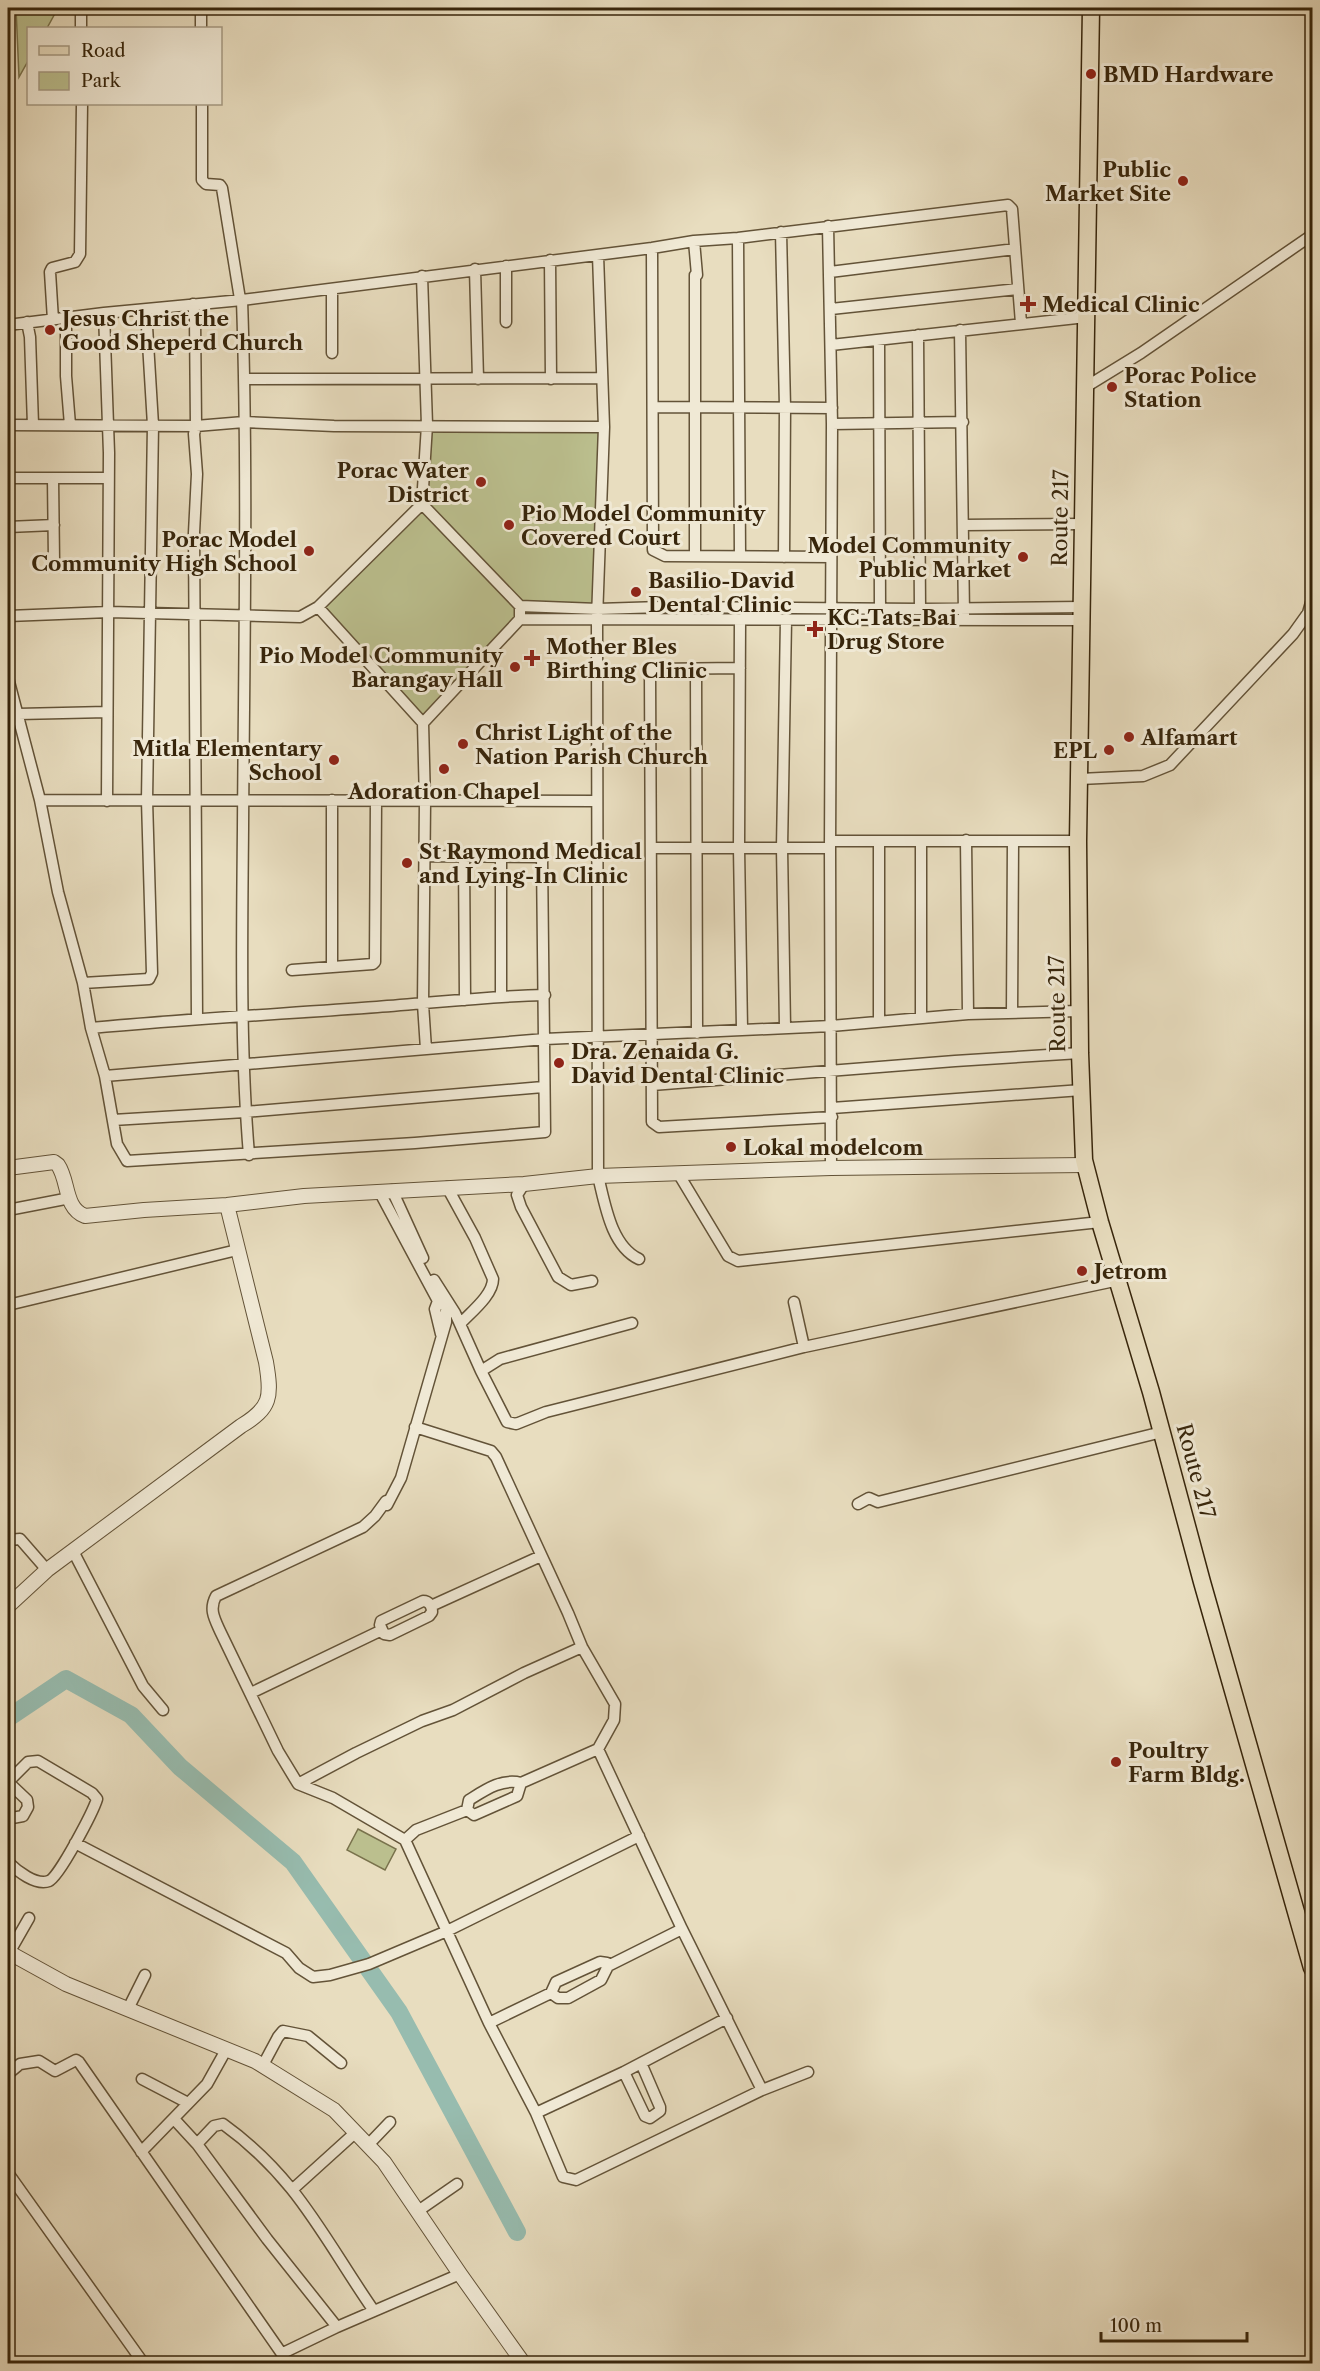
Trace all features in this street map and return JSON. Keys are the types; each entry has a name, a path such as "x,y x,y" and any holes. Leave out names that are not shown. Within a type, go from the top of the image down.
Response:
{"main road":[{"name":"Route 217","path":"1091,8 1078,841 1082,1139 1085,1165 1100,1222 1119,1280 1312,1968"}],"street":[{"path":"81,8 81,27"},
{"path":"201,8 201,27"},
{"path":"53,320 50,272 52,268 75,262 80,254 82,105"},
{"path":"202,105 202,180 206,184 218,184 222,188 241,299 245,379 246,616 242,1063 249,1155"},
{"path":"8,325 332,289 694,241 738,238 1008,205 1012,209 1022,323"},
{"path":"828,226 832,408 831,1168"},
{"path":"781,232 785,407 784,557"},
{"path":"1084,388 1141,353 1312,235"},
{"path":"738,238 740,556"},
{"path":"694,241 697,275 695,275 695,556"},
{"path":"652,248 654,407 652,547 654,552 662,556 831,557"},
{"path":"830,272 1015,249"},
{"path":"598,255 604,427 598,614 596,801 598,1176 606,1211 623,1248 639,1259"},
{"path":"550,260 551,379"},
{"path":"506,266 506,322"},
{"path":"475,269 478,379"},
{"path":"8,616 109,612 300,617 318,607 422,504 427,425 422,276"},
{"path":"332,289 332,353"},
{"path":"831,309 1018,289"},
{"path":"193,304 196,426 194,434 197,474 194,533 197,1018"},
{"path":"83,983 149,979 151,976 147,800 153,425 147,310"},
{"path":"104,313 108,425 107,801"},
{"path":"831,345 1086,317"},
{"path":"66,318 69,425"},
{"path":"27,322 30,338 33,425"},
{"path":"960,330 964,620"},
{"path":"918,335 920,609"},
{"path":"879,340 880,608"},
{"path":"245,379 602,378"},
{"path":"654,407 832,408"},
{"path":"8,425 196,426 244,422 334,426 604,427"},
{"path":"832,424 963,422"},
{"path":"8,478 108,478"},
{"path":"53,478 54,561"},
{"path":"422,504 520,606 598,614 740,620 964,620 1082,613"},
{"path":"964,525 1083,524"},
{"path":"8,527 54,525"},
{"path":"1080,779 1143,776 1170,765 1293,634 1308,613 1312,600"},
{"path":"423,723 520,619 520,606"},
{"path":"520,619 707,606 832,609 964,608 1082,613"},
{"path":"318,607 423,723 425,802 423,1004 426,1049"},
{"path":"740,620 739,848 742,1029"},
{"path":"785,1027 782,848 786,620"},
{"path":"740,668 651,671 652,1122 659,1127 1082,1090"},
{"path":"696,669 697,1033"},
{"path":"8,678 40,800 58,892 83,983 91,1028 105,1076 117,1144 127,1161 249,1155 545,1132 543,860 541,856 425,856"},
{"path":"18,714 106,712"},
{"path":"40,800 596,801"},
{"path":"332,800 332,967"},
{"path":"292,970 373,964 375,960 376,801"},
{"path":"652,848 782,848 966,840 1078,841"},
{"path":"966,840 968,1014"},
{"path":"921,841 921,1018"},
{"path":"1012,1013 1013,841"},
{"path":"879,842 879,1022"},
{"path":"464,855 465,1000"},
{"path":"501,856 501,996"},
{"path":"91,1028 197,1018 242,1017 501,996 545,995"},
{"path":"105,1076 242,1063 598,1036 831,1026 968,1014 1079,1011"},
{"path":"652,1084 1080,1053"},
{"path":"113,1120 245,1112 543,1087"},
{"path":"8,1168 54,1162 61,1168 69,1198 78,1214 85,1216 386,1191 524,1184 598,1176 831,1168 1085,1165"},
{"path":"678,1173 728,1256 738,1261 1100,1222"},
{"path":"524,1184 517,1195 521,1207 558,1277 571,1285 592,1281"},
{"path":"447,1188 475,1238 493,1279 493,1285 488,1293 460,1324"},
{"path":"386,1191 438,1301 435,1309 441,1334 400,1478 387,1505 386,1501 363,1527 216,1596 212,1604 212,1613 278,1751 298,1784 333,1798 405,1840 489,2023 536,2113 563,2177 576,2180 762,2090 808,2072"},
{"path":"386,1191 437,1287 446,1297 507,1422 516,1424 546,1412 804,1347 1119,1280"},
{"path":"8,1209 69,1198"},
{"path":"8,1606 47,1570 258,1415 267,1403 270,1385 266,1362 227,1205"},
{"path":"8,1305 237,1250"},
{"path":"794,1302 804,1347"},
{"path":"481,1371 500,1359 632,1323"},
{"path":"415,1427 491,1451 496,1457 582,1647 615,1704 614,1720 598,1749 521,1783 509,1780 483,1791 469,1800 467,1810"},
{"path":"858,1504 869,1498 878,1502 1161,1432"},
{"path":"8,1540 20,1539 47,1570"},
{"path":"73,1551 143,1686 163,1710"},
{"path":"431,1606 541,1556"},
{"path":"423,1601 428,1602 431,1606 432,1612 429,1616 390,1635 386,1635 382,1630 381,1621 393,1615 423,1601"},
{"path":"251,1693 382,1630"},
{"path":"298,1784 366,1748 422,1721 453,1710 524,1673 582,1647"},
{"path":"598,1749 682,1929 762,2090"},
{"path":"8,1815 12,1818 23,1816 28,1807 27,1800 8,1782 28,1762 38,1761 92,1793 96,1799 75,1843 54,1878 47,1882 28,1877 8,1863"},
{"path":"467,1810 474,1815 517,1796 521,1783"},
{"path":"405,1840 416,1830 467,1810"},
{"path":"75,1843 286,1953 299,1968 313,1977 330,1975 369,1964 447,1931 639,1836"},
{"path":"29,1918 8,1953 66,1984 263,2065 334,2110 384,2162 459,2274 524,2364"},
{"path":"551,1993 558,1998 568,1998 601,1980 608,1966 682,1929"},
{"path":"489,2023 551,1993 556,1982 600,1962 607,1963 608,1966"},
{"path":"128,2009 145,1975"},
{"path":"536,2113 624,2072 727,2018"},
{"path":"263,2065 278,2037 284,2031 308,2036 341,2062"},
{"path":"141,2152 207,2084 226,2050"},
{"path":"8,2074 20,2064 39,2061 55,2071 76,2060 289,2364"},
{"path":"624,2072 645,2116 650,2118 660,2111 660,2107 641,2063"},
{"path":"142,2079 188,2103"},
{"path":"174,2119 197,2144 267,2239 337,2327"},
{"path":"368,2145 390,2122"},
{"path":"197,2144 214,2126 223,2124 266,2159 317,2221 374,2311"},
{"path":"293,2189 356,2132"},
{"path":"8,2173 144,2364"},
{"path":"418,2211 457,2184"},
{"path":"283,2353 459,2274"}],"green space":[{"path":"16,8 58,8 48,27 27,27 27,63 19,77"},
{"path":"427,425 604,427 598,609 520,607 520,619 423,723 318,607 422,504"},
{"path":"358,1829 396,1849 385,1870 347,1850"}],"waterway":[{"path":"8,1718 66,1679 131,1715 180,1767 293,1862 399,2012 517,2232"}],"place":[{"name":"BMD Hardware","path":"1091,74"},
{"name":"Public Market Site","path":"1183,181"},
{"name":"Medical Clinic","path":"1028,304"},
{"name":"Jesus Christ the Good Sheperd Church","path":"50,330"},
{"name":"Porac Police Station","path":"1112,387"},
{"name":"Porac Water District","path":"481,482"},
{"name":"Pio Model Community Covered Court","path":"509,525"},
{"name":"Porac Model Community High School","path":"309,551"},
{"name":"Model Community Public Market","path":"1023,557"},
{"name":"Basilio-David Dental Clinic","path":"636,592"},
{"name":"KC-Tats-Bai Drug Store","path":"815,629"},
{"name":"Mother Bles Birthing Clinic","path":"532,658"},
{"name":"Pio Model Community Barangay Hall","path":"515,667"},
{"name":"Alfamart","path":"1129,737"},
{"name":"Christ Light of the Nation Parish Church","path":"463,744"},
{"name":"EPL","path":"1109,750"},
{"name":"Mitla Elementary School","path":"334,760"},
{"name":"Adoration Chapel","path":"444,769"},
{"name":"St Raymond Medical and Lying-In Clinic","path":"407,863"},
{"name":"Dra. Zenaida G. David Dental Clinic","path":"559,1063"},
{"name":"Lokal modelcom","path":"731,1147"},
{"name":"Jetrom","path":"1082,1271"},
{"name":"Poultry Farm Bldg.","path":"1116,1762"}]}
